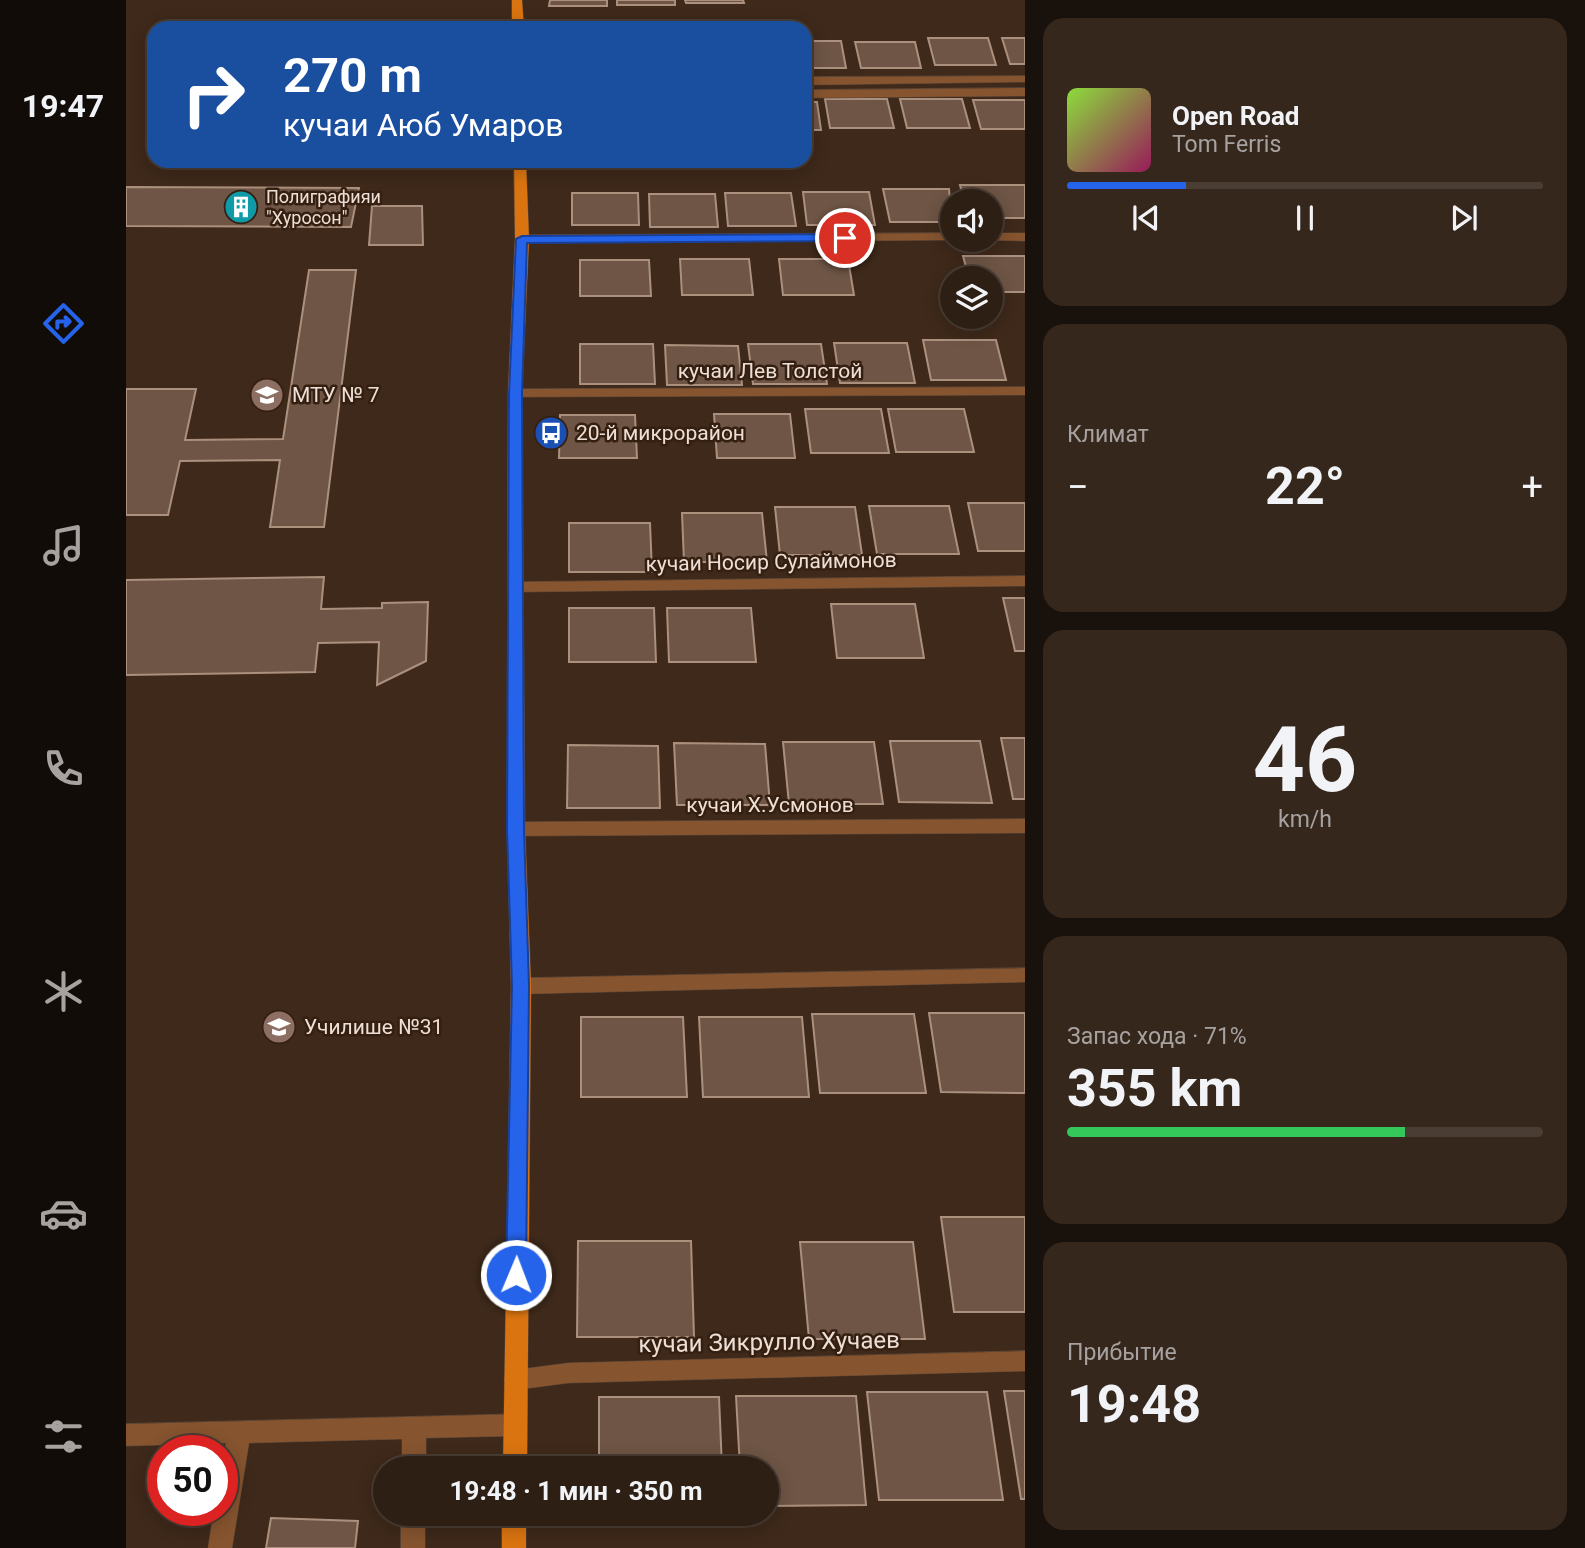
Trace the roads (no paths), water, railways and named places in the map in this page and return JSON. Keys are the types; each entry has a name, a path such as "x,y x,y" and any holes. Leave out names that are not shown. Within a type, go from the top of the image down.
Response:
{"main road":[{"path":"517,0 518,21"},
{"path":"514,1456 520,986 516,829 515,393 522,239 520,168"},
{"path":"514,1526 514,1548"}],"street":[{"path":"812,81 1025,79"},
{"path":"812,94 1025,92"},
{"path":"522,239 940,237"},
{"path":"1003,237 1025,237"},
{"name":"кучаи Лев Толстой","path":"515,393 1025,391"},
{"name":"кучаи Носир Сулаймонов","path":"517,587 1025,581"},
{"name":"кучаи Х.Усмонов","path":"516,829 1025,826"},
{"path":"520,986 1025,975"},
{"name":"кучаи Зикрулло Хучаев","path":"515,1380 568,1373 1025,1361"},
{"path":"126,1435 515,1425"},
{"path":"414,1426 414,1456"},
{"path":"220,1548 239,1433"},
{"path":"413,1526 413,1548"}],"place":[{"name":"Полиграфияи \"Хуросон\"","path":"241,207"},
{"name":"МТУ № 7","path":"267,395"},
{"name":"20-й микрорайон","path":"551,433"},
{"name":"Училише №31","path":"279,1027"}]}
